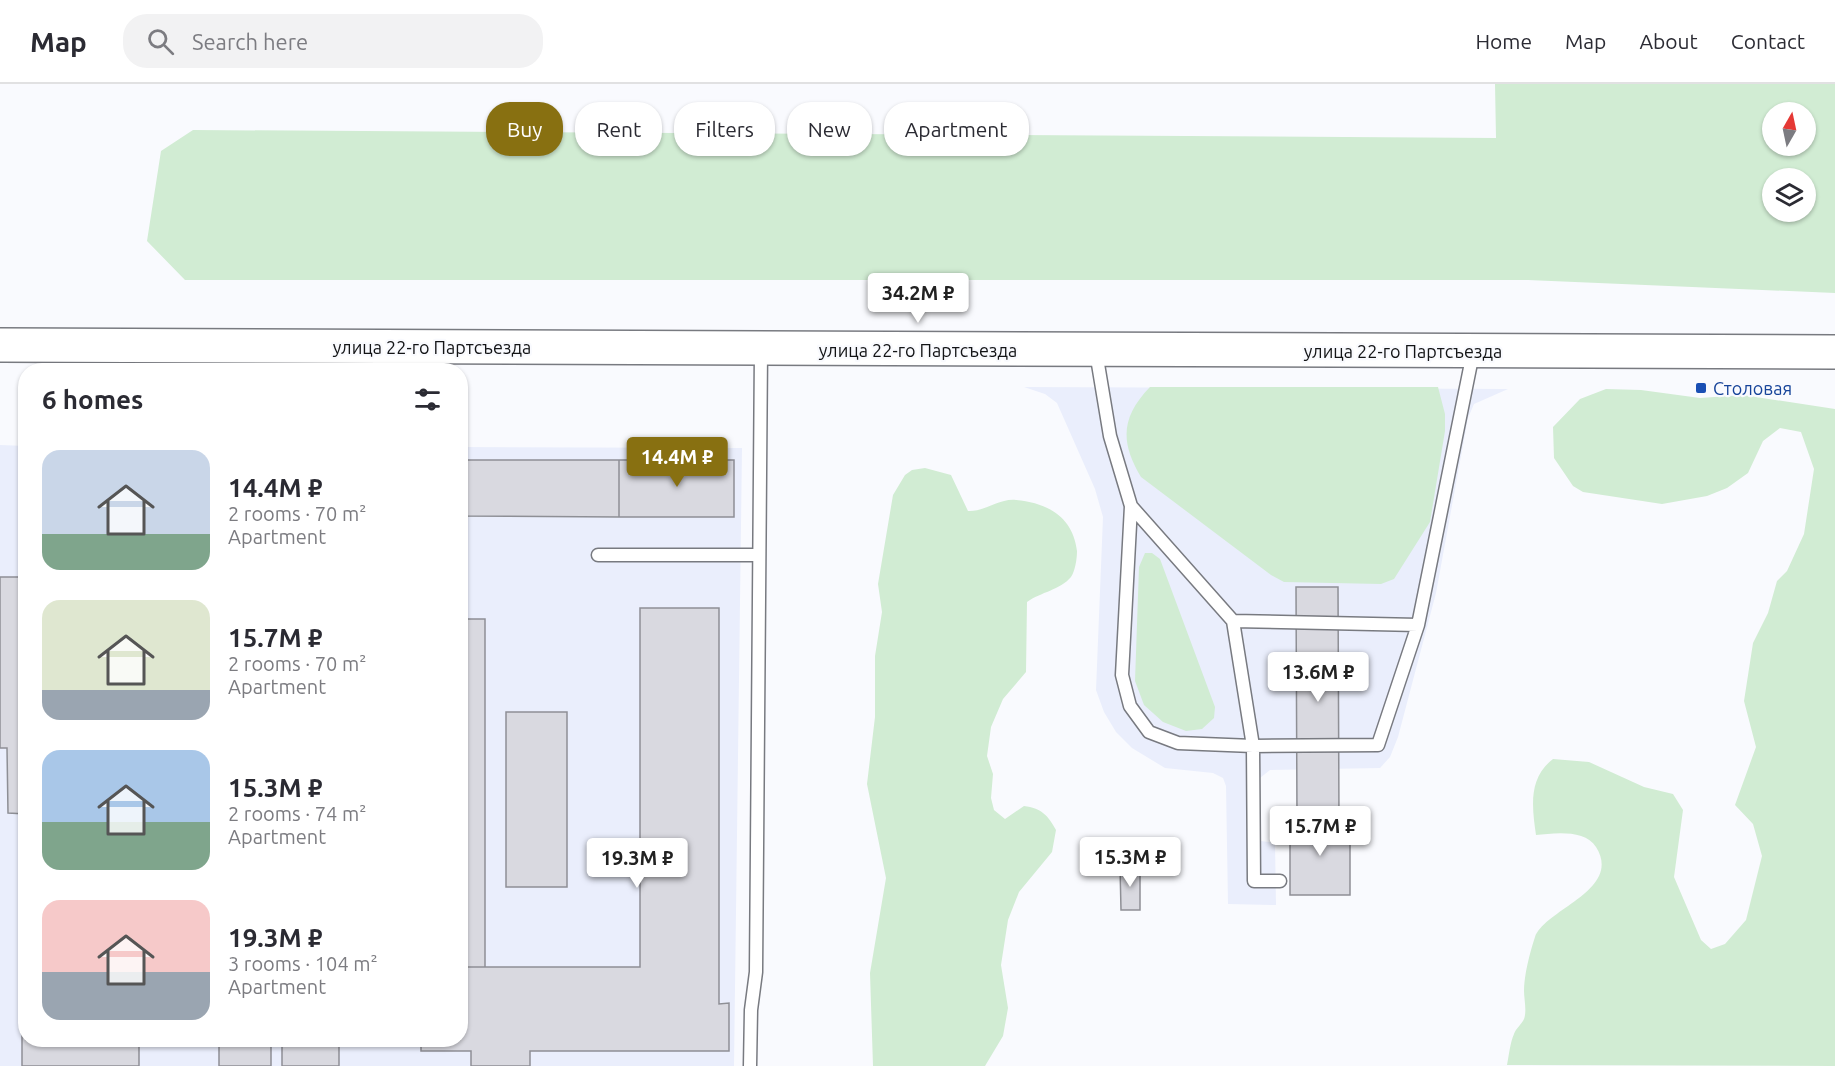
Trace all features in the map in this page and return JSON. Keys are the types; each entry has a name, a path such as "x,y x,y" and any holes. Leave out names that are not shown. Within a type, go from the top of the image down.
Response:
{"main road":[{"name":"улица 22-го Партсъезда","path":"0,345 1835,352"}],"lane":[{"path":"750,1066 751,1010 756,972 761,349"},
{"path":"1096,350 1110,436 1131,506 1122,675 1130,706 1149,732 1178,743 1253,746 1378,745 1418,625 1474,351"},
{"path":"1131,506 1233,621 1253,746 1254,881 1280,881"},
{"path":"598,555 759,555"},
{"path":"1233,621 1418,625"}],"shaded area":[{"path":"1024,387 1508,389 1474,404 1468,418 1436,593 1398,737 1390,757 1380,768 1270,770 1260,778 1257,798 1258,836 1261,841 1275,843 1276,905 1228,904 1226,786 1223,778 1213,773 1165,768 1132,748 1116,732 1104,712 1096,690 1103,517 1095,489 1057,403 1045,394"},
{"path":"0,445 18,446 18,1047 468,1047 468,447 742,448 734,1066 0,1066"}],"green space":[{"path":"1495,84 1835,84 1835,293 1528,280 185,280 147,241 161,151 193,130 486,132 486,156 563,156 563,132 575,132 575,156 662,156 662,133 674,133 674,156 775,156 775,134 787,134 787,156 872,156 872,134 884,134 884,156 1029,156 1029,135 1496,138"},
{"path":"1150,387 1438,387 1445,414 1445,431 1430,522 1394,579 1381,584 1284,582 1271,575 1141,477 1129,452 1127,430 1133,409"},
{"path":"1606,389 1641,390 1700,398 1743,395 1835,409 1835,1066 1507,1065 1513,1038 1525,1016 1525,978 1535,937 1553,917 1591,887 1599,875 1602,862 1596,847 1585,837 1569,834 1536,835 1533,804 1536,784 1539,775 1553,759 1589,762 1644,787 1673,794 1683,810 1674,877 1701,940 1711,949 1725,944 1746,920 1762,856 1753,824 1735,805 1756,747 1744,701 1753,643 1768,613 1777,581 1787,571 1804,534 1814,469 1801,432 1780,428 1763,441 1748,473 1727,488 1707,496 1662,504 1583,492 1573,486 1554,458 1553,427 1580,399"},
{"path":"925,468 951,475 968,511 1010,500 1038,504 1048,508 1057,514 1070,529 1077,551 1076,565 1071,577 1061,585 1027,602 1026,672 1003,699 991,727 987,756 993,774 991,798 994,810 1005,819 1024,806 1035,808 1047,816 1056,830 1052,852 1019,892 1008,920 1001,965 1008,1008 1003,1036 985,1066 873,1066 870,973 886,878 867,784 875,717 875,656 882,612 878,584 893,495 905,475 912,470"},
{"path":"1145,553 1152,553 1160,559 1215,707 1214,718 1202,729 1186,731 1163,722 1144,705 1135,681 1139,567"}],"building":[{"path":"468,460 619,460 619,517 468,516"},
{"path":"619,460 734,460 734,517 619,517"},
{"path":"0,577 18,577 18,814 8,813 7,748 0,748"},
{"path":"1296,587 1338,587 1339,819 1297,819"},
{"path":"640,608 719,608 719,1004 729,1003 729,1051 530,1051 530,1066 471,1066 471,1051 421,1051 421,1047 468,1047 468,967 640,967"},
{"path":"468,619 485,619 485,967 468,967"},
{"path":"506,712 567,712 567,887 506,887"},
{"path":"1350,818 1350,895 1290,895 1290,819"},
{"path":"1120,866 1140,866 1140,910 1121,910"},
{"path":"22,1047 139,1047 139,1066 22,1066"},
{"path":"219,1047 271,1047 271,1066 219,1066"},
{"path":"282,1047 339,1047 339,1066 282,1066"}],"place":[{"name":"Столовая","path":"1701,388"}]}
